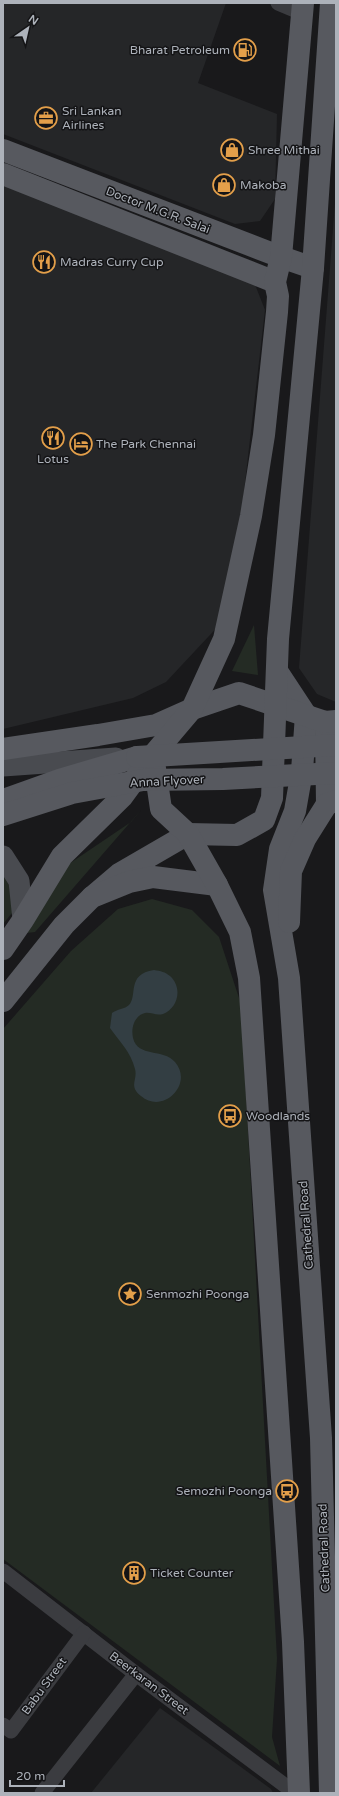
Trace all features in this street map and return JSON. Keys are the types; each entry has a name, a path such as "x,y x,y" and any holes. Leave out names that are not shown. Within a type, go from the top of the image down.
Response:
{"main road":[{"path":"3,1001 64,925 92,897 119,874 188,834 237,835 264,820 272,798 277,671 313,268 331,3"},
{"path":"3,948 23,920 62,856 122,797 145,756 192,709 224,638 251,516 264,435 277,312 278,296 275,282 281,257 302,8"},
{"name":"Doctor M.G.R. Salai","path":"3,150 313,268"},
{"name":"Doctor M.G.R. Salai","path":"3,174 275,282"},
{"path":"277,671 323,719 332,803 305,839 291,872 288,971"},
{"path":"3,749 156,725 192,709 239,693 323,719"},
{"name":"Cathedral Road","path":"323,719 302,770 295,810 280,849 274,890 288,971 321,1438 330,1793"},
{"name":"Anna Flyover","path":"3,766 336,745"},
{"path":"145,756 161,809 188,834 217,885 240,932 249,978 293,1642 299,1793"},
{"name":"Anna Flyover","path":"3,800 59,780 145,756"},
{"name":"Anna Flyover","path":"3,815 72,793 142,780 223,779 336,773"},
{"path":"3,856 19,881 23,920"},
{"path":"92,897 129,882 153,877 217,885"}],"street":[{"path":"278,3 302,8"},
{"name":"Beerkaran Street","path":"3,1571 136,1674 295,1793"},
{"name":"Babu Street","path":"6,1733 84,1633"},
{"path":"42,1793 136,1674"}],"shaded area":[{"path":"3,3 226,3 198,83 277,114 275,199 260,221 235,224 3,134"},
{"path":"3,185 254,282 265,310 239,534 223,621 166,682 133,698 3,729"},
{"path":"336,190 336,702 317,694 299,668"},
{"path":"254,625 258,675 232,671"},
{"path":"130,823 35,932 27,933 60,870"},
{"path":"3,873 12,880 12,913 3,924"},
{"name":"Senmozhi Poonga","path":"152,899 192,910 219,937 241,1004 277,1659 272,1737 280,1766 3,1559 3,1029 71,951 118,909"},
{"path":"154,970 161,971 170,976 174,981 177,992 175,1003 163,1014 158,1015 147,1013 140,1015 134,1023 132,1032 136,1044 140,1048 145,1051 164,1055 170,1058 175,1062 180,1071 181,1079 178,1087 173,1094 158,1102 150,1101 141,1096 135,1089 136,1073 131,1057 110,1028 112,1013 129,1005 132,1001 136,980 145,972"},
{"path":"160,1708 271,1789 273,1793 91,1793"}],"place":[{"name":"Bharat Petroleum","path":"245,50"},
{"name":"Sri Lankan Airlines","path":"46,118"},
{"name":"Shree Mithai","path":"232,150"},
{"name":"Makoba","path":"224,185"},
{"name":"Madras Curry Cup","path":"44,262"},
{"name":"Lotus","path":"53,438"},
{"name":"The Park Chennai","path":"81,444"},
{"name":"Woodlands","path":"230,1116"},
{"name":"Senmozhi Poonga","path":"130,1294"},
{"name":"Semozhi Poonga","path":"287,1491"},
{"name":"Ticket Counter","path":"134,1573"}]}
